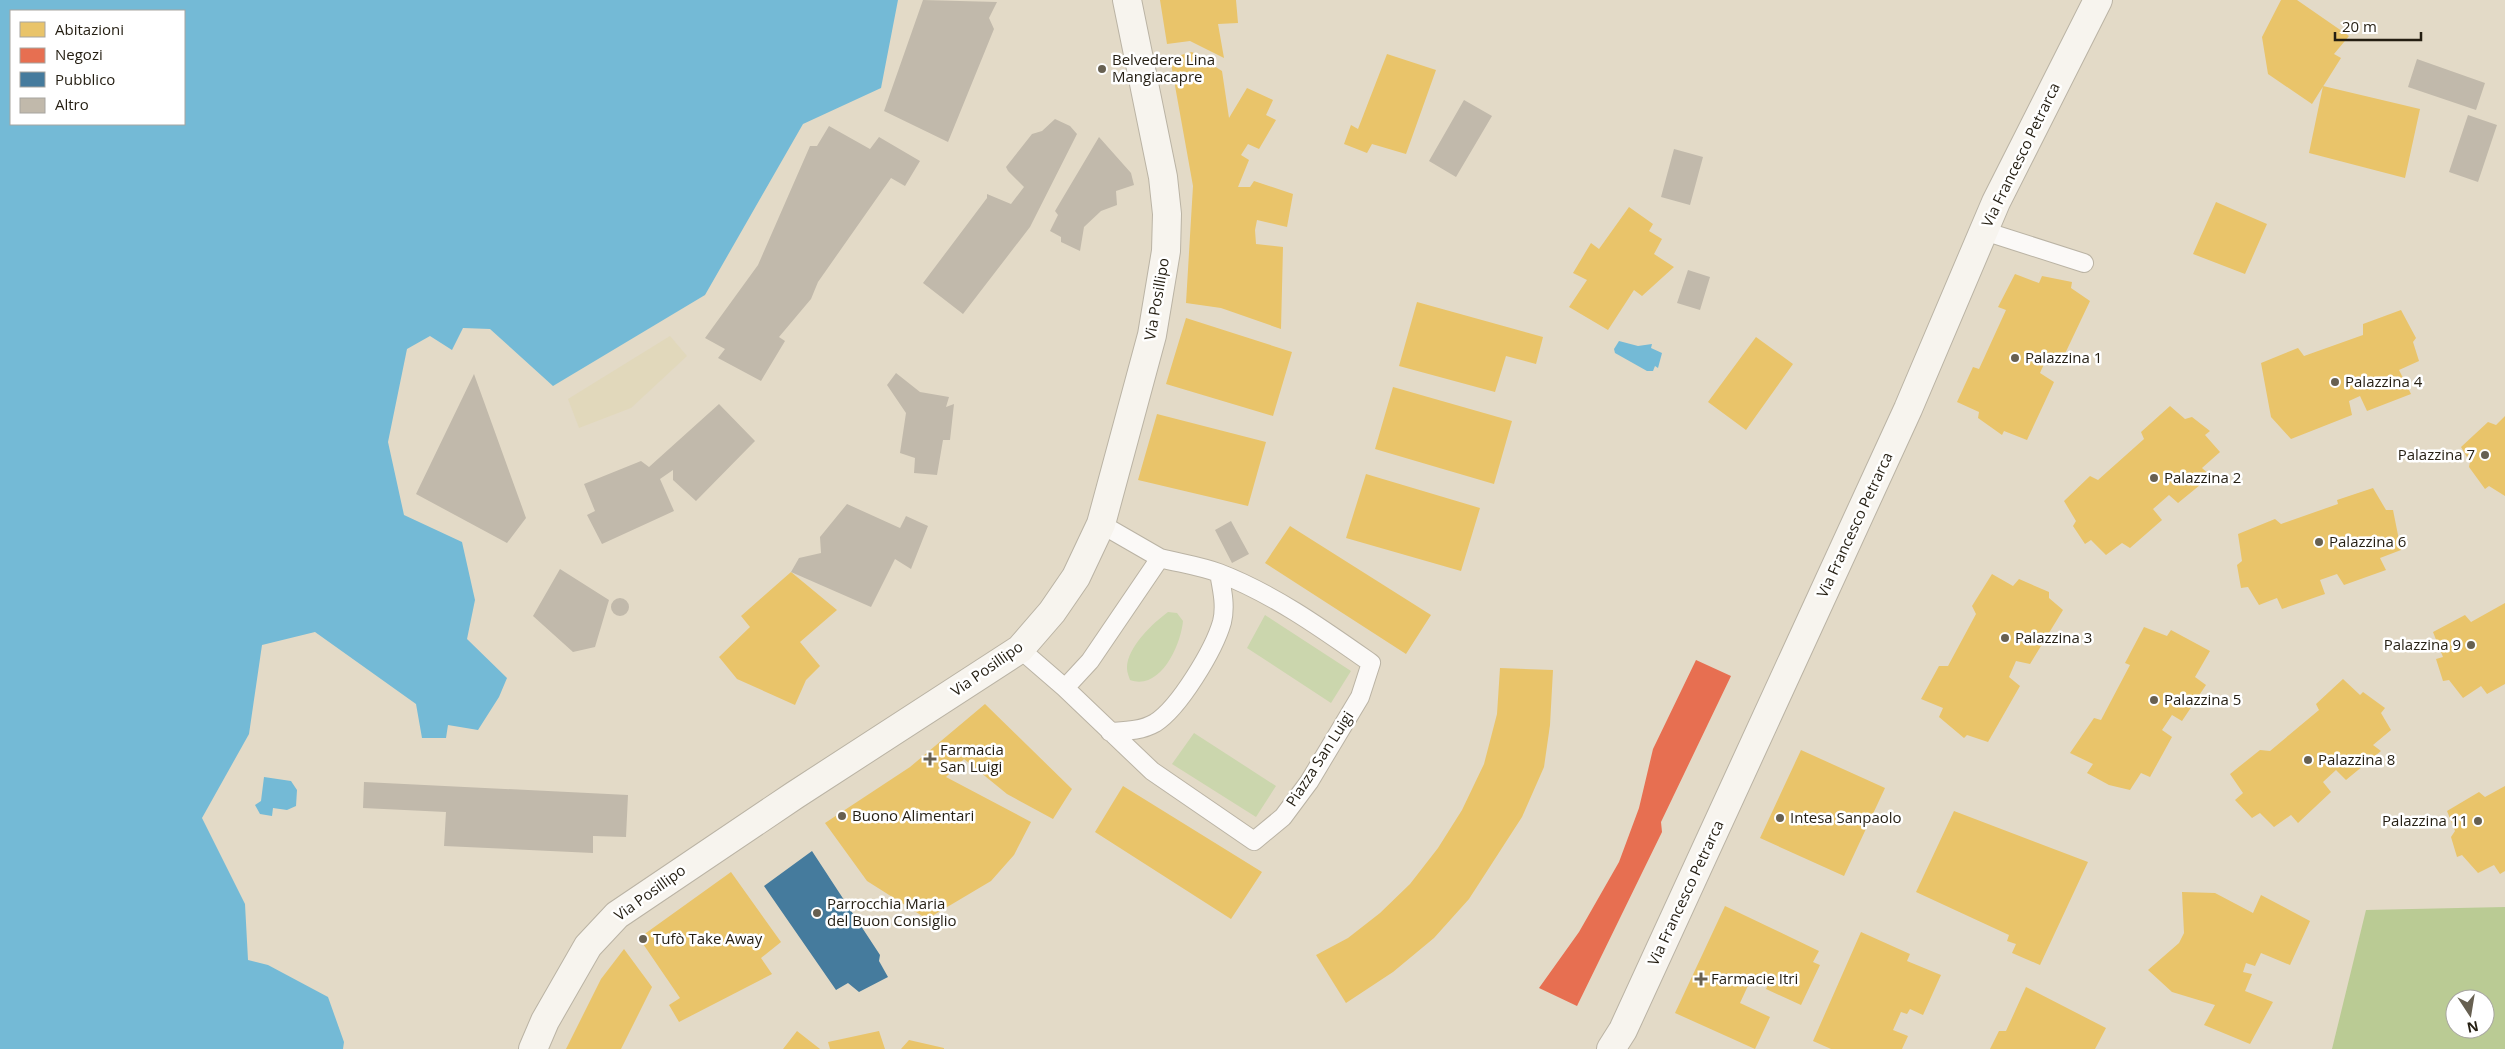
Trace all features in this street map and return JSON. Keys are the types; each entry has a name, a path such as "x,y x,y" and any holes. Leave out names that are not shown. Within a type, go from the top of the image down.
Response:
{"street":[{"name":"Via Posillipo","path":"533,1049 545,1021 588,946 617,915 795,795 1020,649 1052,612 1076,577 1101,524 1152,335 1166,251 1167,214 1163,177 1127,0"},
{"name":"Via Francesco Petrarca","path":"1611,1049 1623,1030 1904,418 1984,231 2018,157 2098,0"}],"lane":[{"path":"1984,231 2084,263"},
{"name":"Piazza San Luigi","path":"1020,649 1065,688 1152,771 1254,841 1283,817 1309,782 1360,697 1371,663 1325,631 1270,598 1219,573 1160,558 1101,524"},
{"path":"1065,688 1090,661 1160,558"},
{"path":"1110,732 1134,731 1155,723 1180,698 1209,653 1222,622 1224,599 1219,573"}],"green space":[{"path":"1168,612 1177,613 1183,621 1174,653 1160,672 1151,679 1141,682 1130,680 1127,669 1131,653 1148,629"},
{"path":"1265,615 1351,671 1331,703 1247,648"},
{"path":"1194,733 1276,786 1256,817 1172,764"},
{"path":"2505,907 2505,1049 2332,1049 2366,910"}],"sand":[{"path":"670,336 687,356 631,408 579,428 568,399"}],"water":[{"path":"0,0 898,0 881,88 803,124 705,295 553,386 490,329 463,328 452,350 430,336 407,349 388,442 404,515 462,542 475,600 467,639 507,678 499,697 478,730 448,725 446,738 422,738 416,704 315,632 262,645 249,734 202,818 245,904 248,960 268,965 328,997 344,1042 343,1049 0,1049"},
{"path":"1619,341 1638,346 1652,344 1651,348 1662,353 1658,368 1655,366 1653,371 1647,371 1615,353 1614,349"},
{"path":"264,777 291,781 297,790 296,806 287,810 273,808 272,816 260,814 255,805 261,801"}],"building: Abitazioni":[{"path":"1160,0 1236,0 1238,23 1218,24 1224,58 1190,41 1167,44"},
{"path":"2281,0 2297,0 2349,36 2334,54 2341,58 2312,104 2268,74 2262,37"},
{"path":"1192,52 1222,71 1229,118 1247,88 1273,100 1266,115 1276,120 1259,149 1248,144 1241,155 1249,160 1238,187 1250,187 1254,181 1293,194 1287,227 1257,220 1255,230 1256,244 1283,247 1281,329 1221,308 1186,303 1193,186 1170,58"},
{"path":"1387,54 1436,70 1406,154 1372,144 1367,153 1344,144 1351,125 1358,129"},
{"path":"2323,86 2420,109 2405,178 2309,153"},
{"path":"2216,202 2267,224 2245,274 2193,254"},
{"path":"1629,207 1653,224 1649,231 1662,239 1654,254 1674,267 1642,296 1634,290 1608,330 1569,307 1587,280 1573,273 1591,243 1599,249"},
{"name":"Palazzina 1","path":"2015,274 2039,283 2042,276 2072,282 2071,288 2090,301 2062,360 2048,355 2040,373 2054,382 2027,440 2004,431 2002,435 1978,418 1979,412 1957,402 1973,367 1979,369 2006,310 1998,307"},
{"path":"1417,302 1543,337 1536,364 1506,356 1495,392 1399,366"},
{"name":"Palazzina 4","path":"2401,310 2416,338 2413,342 2419,361 2399,370 2411,394 2367,411 2360,396 2349,401 2352,415 2291,439 2271,417 2261,363 2298,348 2304,356 2363,335 2363,324"},
{"path":"1186,318 1292,352 1273,416 1166,384"},
{"path":"1756,337 1793,364 1746,430 1708,402"},
{"path":"1393,387 1512,421 1494,484 1375,449"},
{"name":"Palazzina 2","path":"2170,406 2185,419 2192,417 2210,431 2205,435 2220,452 2202,468 2211,476 2178,503 2169,495 2153,509 2162,520 2130,548 2122,543 2106,555 2091,540 2085,544 2073,526 2076,521 2064,501 2090,476 2098,480 2144,439 2141,432"},
{"path":"1157,414 1266,442 1248,506 1138,480"},
{"name":"Palazzina 7","path":"2505,416 2505,496 2489,486 2485,489 2469,467 2470,462 2461,447 2488,422 2496,425"},
{"path":"1366,474 1480,508 1461,571 1346,538"},
{"name":"Palazzina 6","path":"2373,488 2386,510 2393,510 2401,550 2380,558 2386,570 2344,585 2337,574 2320,580 2325,594 2282,609 2277,598 2259,605 2248,587 2241,588 2237,565 2242,561 2238,534 2275,519 2281,524 2338,504 2337,500"},
{"path":"1290,526 1431,615 1406,654 1265,563"},
{"path":"791,572 837,610 800,642 820,666 806,680 795,705 737,679 719,657 750,627 741,616"},
{"name":"Palazzina 3","path":"1992,574 2013,586 2019,579 2049,592 2049,598 2063,610 2030,664 2016,661 2009,677 2020,686 1988,742 1967,735 1964,738 1939,717 1943,708 1921,699 1939,666 1948,666 1976,614 1972,606"},
{"name":"Palazzina 9","path":"2505,603 2505,684 2487,694 2481,686 2463,698 2449,680 2443,681 2436,659 2443,657 2433,632 2465,615 2471,622"},
{"name":"Palazzina 5","path":"2144,627 2167,636 2171,630 2210,651 2195,677 2206,685 2182,721 2172,715 2162,730 2172,737 2150,777 2141,773 2130,790 2109,785 2087,773 2093,764 2070,753 2094,718 2101,720 2130,665 2125,663"},
{"path":"1500,668 1553,670 1550,725 1544,767 1522,817 1469,899 1434,938 1393,972 1346,1003 1316,955 1348,938 1380,913 1410,884 1438,848 1462,810 1484,764 1497,714"},
{"name":"Palazzina 8","path":"2343,679 2360,695 2363,692 2385,708 2381,713 2391,730 2373,745 2381,751 2346,780 2336,770 2323,782 2331,792 2298,823 2291,815 2274,827 2260,813 2252,818 2235,800 2243,793 2230,774 2260,750 2270,751 2319,710 2316,704"},
{"path":"985,704 1072,789 1053,819 1007,794 964,759 946,777 1031,822 1014,855 991,881 927,919 867,881 825,823 910,767"},
{"path":"1801,750 1885,788 1844,876 1760,838"},
{"path":"1123,786 1262,872 1231,919 1095,832"},
{"name":"Palazzina 11","path":"2505,786 2505,871 2500,874 2494,865 2478,873 2462,855 2457,857 2451,837 2455,831 2447,811 2479,792 2485,797"},
{"path":"1954,811 2088,862 2040,965 2012,953 2016,944 2007,941 2009,935 1916,892"},
{"path":"731,872 781,942 761,958 772,974 679,1022 669,1005 680,998 639,938"},
{"path":"2182,892 2215,893 2253,913 2261,895 2310,921 2290,965 2261,953 2255,966 2246,963 2243,972 2252,974 2245,991 2273,1002 2250,1044 2204,1025 2215,1005 2172,992 2148,970 2179,943 2184,933"},
{"path":"1725,906 1819,951 1813,962 1820,965 1801,1005 1766,989 1768,985 1752,977 1740,1003 1770,1017 1755,1049 1675,1013"},
{"path":"1861,932 1910,954 1907,961 1941,975 1923,1015 1910,1009 1907,1014 1901,1012 1893,1030 1908,1036 1902,1049 1831,1049 1813,1041"},
{"path":"624,949 652,987 621,1049 566,1049 601,979"},
{"path":"2026,987 2106,1028 2095,1049 1990,1049 1999,1031 2006,1031"},
{"path":"797,1031 820,1049 783,1049"},
{"path":"879,1031 885,1049 830,1049 828,1042"},
{"path":"909,1040 944,1048 944,1049 901,1049"}],"building: Negozi":[{"path":"1696,660 1731,676 1661,822 1662,832 1577,1006 1539,988 1579,932 1619,862 1639,808 1653,749"}],"building: Pubblico":[{"name":"Parrocchia Maria del Buon Consiglio","path":"812,851 880,955 879,961 888,977 859,992 848,983 836,990 764,886"}],"building: Altro":[{"path":"923,0 997,2 989,18 994,29 948,142 884,111"},
{"path":"2417,59 2485,83 2476,110 2408,87"},
{"path":"1464,100 1492,116 1456,177 1429,161"},
{"path":"2468,115 2497,125 2478,182 2449,172"},
{"path":"1055,119 1070,126 1077,134 1030,227 963,314 923,283 987,198 987,194 1011,204 1024,187 1006,167 1032,134 1042,131"},
{"path":"829,126 870,149 879,137 920,161 905,186 891,178 818,282 811,299 779,337 785,341 761,381 718,358 725,349 705,338 758,265 810,146 817,146"},
{"path":"1099,137 1131,173 1134,185 1116,191 1117,205 1101,211 1084,227 1080,251 1061,242 1061,237 1050,231 1058,215 1055,211"},
{"path":"1674,149 1703,157 1690,205 1661,197"},
{"path":"1688,270 1710,277 1700,310 1677,303"},
{"path":"896,373 920,392 949,397 946,407 954,404 950,440 943,440 937,475 914,473 915,458 900,453 906,413 887,385"},
{"path":"474,374 526,518 507,543 416,494"},
{"path":"719,404 755,441 696,501 673,480 673,470 660,479 674,511 602,544 587,515 595,511 584,484 641,461 649,467"},
{"path":"847,504 900,528 906,516 928,526 911,569 895,559 871,607 791,572 799,558 821,553 820,537"},
{"path":"1231,521 1249,554 1232,563 1215,530"},
{"path":"560,569 609,600 595,647 573,652 533,616"},
{"path":"616,598 624,598 629,603 627,614 616,616 611,611 611,603"},
{"path":"364,782 628,795 626,837 593,836 593,853 444,846 446,812 363,808"}],"place":[{"name":"Belvedere Lina Mangiacapre","path":"1102,69"},
{"name":"Palazzina 1","path":"2015,358"},
{"name":"Palazzina 4","path":"2335,382"},
{"name":"Palazzina 7","path":"2485,455"},
{"name":"Palazzina 2","path":"2154,478"},
{"name":"Palazzina 6","path":"2319,542"},
{"name":"Palazzina 3","path":"2005,638"},
{"name":"Palazzina 9","path":"2471,645"},
{"name":"Palazzina 5","path":"2154,700"},
{"name":"Farmacia San Luigi","path":"930,759"},
{"name":"Palazzina 8","path":"2308,760"},
{"name":"Buono Alimentari","path":"842,816"},
{"name":"Intesa Sanpaolo","path":"1780,818"},
{"name":"Palazzina 11","path":"2478,821"},
{"name":"Parrocchia Maria del Buon Consiglio","path":"817,913"},
{"name":"Tufò Take Away","path":"643,939"},
{"name":"Farmacie Itri","path":"1701,979"}]}
